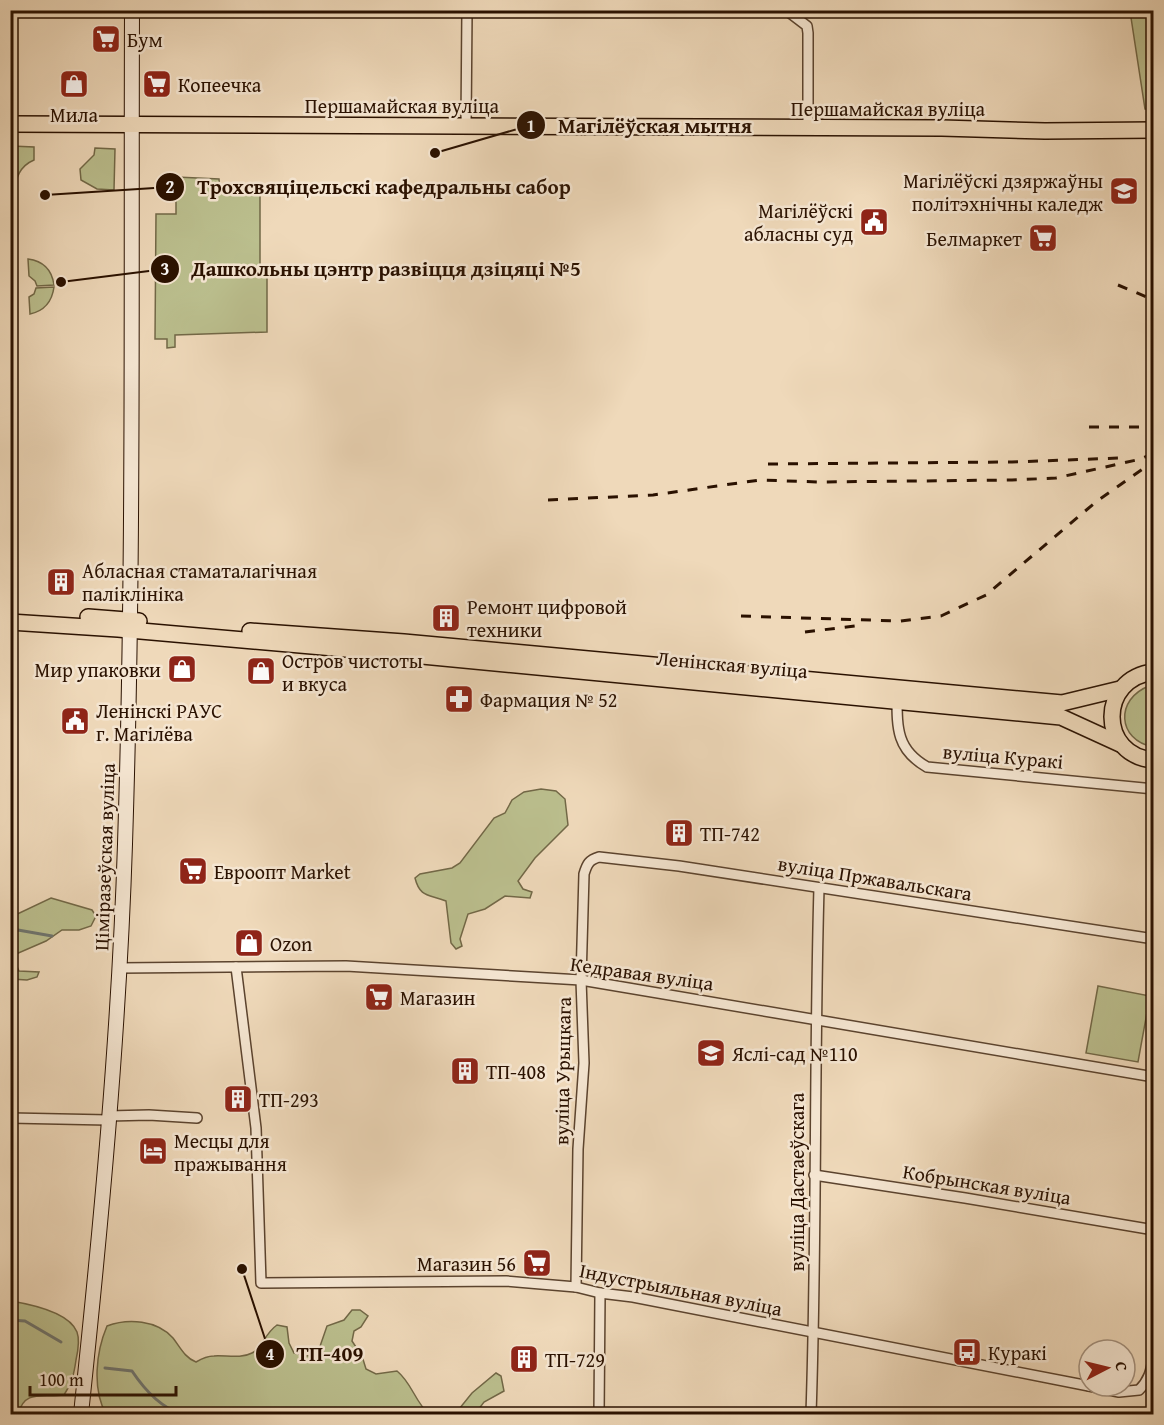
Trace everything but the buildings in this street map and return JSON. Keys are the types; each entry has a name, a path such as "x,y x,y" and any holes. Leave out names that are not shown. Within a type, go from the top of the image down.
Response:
{"main road":[{"name":"Ціміразеўская вуліца","path":"81,1414 120,968 131,625 132,10"},
{"name":"Першамайская вуліца","path":"10,124 1154,130"},
{"name":"Ленінская вуліца","path":"10,613 118,618 131,625"},
{"name":"Ленінская вуліца","path":"10,622 131,625 897,694 1062,703 1120,689 1130,679 1144,673 1154,672"},
{"path":"1120,689 1113,702 1111,717 1113,731 1120,744"},
{"name":"Ленінская вуліца","path":"897,694 1061,717 1120,744 1131,754 1145,760 1154,760"}],"street":[{"path":"466,126 467,10"},
{"path":"786,10 807,26 808,129"},
{"name":"вуліца Куракі","path":"897,694 898,731 903,746 911,756 927,767 1154,789"},
{"name":"вуліца Пржавальскага","path":"591,859 599,857 679,866 1154,939"},
{"name":"вуліца Урыцкага","path":"576,1287 578,1149 584,1063 581,980 584,874 591,859"},
{"name":"вуліца Дастаеўскага","path":"811,1414 814,1333 815,1018 819,888"},
{"name":"Кедравая вуліца","path":"120,968 346,966 581,980 1154,1077"},
{"name":"Індустрыяльная вуліца","path":"236,967 256,1128 261,1283 506,1281 576,1287 1077,1384"},
{"path":"10,1118 108,1118 149,1115 197,1118"},
{"name":"Кобрынская вуліца","path":"814,1175 1154,1230"},
{"path":"599,1414 600,1293"},
{"name":"Індустрыяльная вуліца","path":"1137,1390 1147,1382 1154,1354"}],"green space":[{"path":"1130,11 1153,11 1153,109 1145,109"},
{"path":"11,146 34,147 34,160 20,172 11,203"},
{"path":"95,148 115,149 114,190 97,189 81,180 80,169 94,155"},
{"path":"176,177 219,179 220,192 260,191 260,267 267,267 267,332 175,335 175,347 167,348 167,339 155,339 156,214 176,214"},
{"path":"28,259 46,267 54,285 37,286 29,276"},
{"path":"54,287 46,305 30,314 29,297 34,294 36,288"},
{"path":"1149,686 1153,686 1153,747 1141,743 1132,736 1125,719 1130,700"},
{"path":"541,789 556,791 565,799 568,825 535,858 518,881 523,889 532,892 530,898 505,896 485,909 468,914 460,939 462,946 456,949 451,943 446,901 423,892 415,878 420,874 452,868 460,863 494,818 505,813 512,800 524,792"},
{"path":"51,898 92,910 96,916 91,926 79,930 62,930 46,941 16,954 15,962 19,971 39,972 37,977 27,980 11,979 11,917"},
{"path":"1098,986 1150,996 1138,1062 1086,1053"},
{"path":"11,1301 57,1314 73,1325 78,1338 73,1374 64,1395 30,1398 21,1406 18,1414 11,1414"},
{"path":"352,1310 360,1310 368,1316 361,1327 354,1331 352,1341 362,1356 366,1369 376,1374 397,1371 429,1414 106,1414 102,1404 97,1370 100,1347 107,1326 115,1323 142,1322 159,1327 196,1362 209,1357 248,1355 259,1348 269,1332 277,1325 287,1327 289,1343 294,1353 306,1356 317,1355 327,1326 344,1320"},
{"path":"496,1373 501,1376 504,1391 484,1402 475,1414 455,1414 472,1393"}],"waterway":[{"path":"10,933 18,930 52,936"},
{"path":"10,1320 25,1321 61,1342"},
{"path":"105,1368 132,1371 153,1397 166,1407 181,1414"}],"railway":[{"path":"1118,285 1154,300"},
{"path":"1089,427 1154,427"},
{"path":"548,500 653,495 760,480 820,482 1056,478 1141,459 1154,453"},
{"path":"768,464 1012,462 1119,458"},
{"path":"741,616 900,621 941,616 986,595 1097,501 1154,461"},
{"path":"805,632 855,626"}],"place":[{"name":"Бум","path":"106,39"},
{"name":"Мила","path":"74,84"},
{"name":"Копеечка","path":"157,84"},
{"name":"Магілёўская мытня","path":"435,153"},
{"name":"Магілёўскі дзяржаўны політэхнічны каледж","path":"1124,191"},
{"name":"Трохсвяціцельскі кафедральны сабор","path":"45,195"},
{"name":"Магілёўскі абласны суд","path":"874,222"},
{"name":"Белмаркет","path":"1043,238"},
{"name":"Дашкольны цэнтр развіцця дзіцяці №5","path":"61,282"},
{"name":"Абласная стаматалагічная паліклініка","path":"61,582"},
{"name":"Ремонт цифровой техники","path":"446,618"},
{"name":"Мир упаковки","path":"182,669"},
{"name":"Остров чистоты и вкуса","path":"261,671"},
{"name":"Фармация № 52","path":"459,699"},
{"name":"Ленінскі РАУС г. Магілёва","path":"75,721"},
{"name":"ТП-742","path":"679,833"},
{"name":"Евроопт Market","path":"193,871"},
{"name":"Ozon","path":"249,943"},
{"name":"Магазин","path":"379,997"},
{"name":"Яслі-сад №110","path":"711,1053"},
{"name":"ТП-408","path":"465,1071"},
{"name":"ТП-293","path":"238,1099"},
{"name":"Месцы для пражывання","path":"153,1151"},
{"name":"Магазин 56","path":"537,1263"},
{"name":"ТП-409","path":"242,1269"},
{"name":"Куракі","path":"967,1352"},
{"name":"ТП-729","path":"524,1359"}]}
